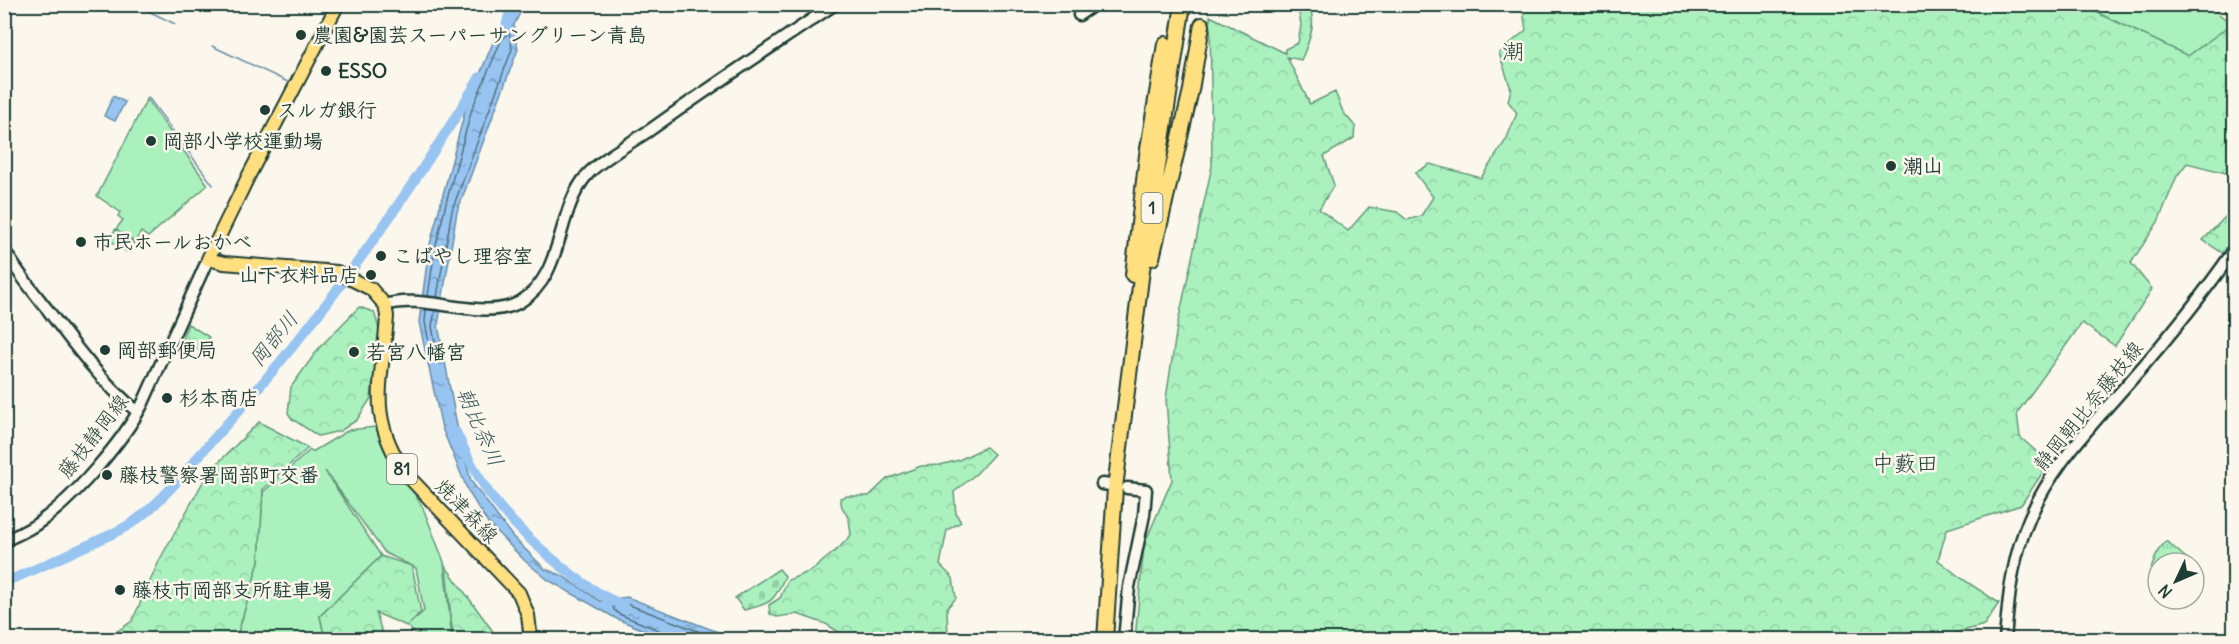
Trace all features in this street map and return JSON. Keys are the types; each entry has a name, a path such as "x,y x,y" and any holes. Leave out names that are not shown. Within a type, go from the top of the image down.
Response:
{"highway":[{"name":"1","path":"1105,639 1115,488 1142,270 1183,4"},
{"path":"1112,639 1122,491 1147,281 1189,4"},
{"path":"2230,4 2235,8"},
{"path":"1147,281 1191,90 1202,25"},
{"path":"1125,411 1126,359 1136,236 1165,44"}],"main road":[{"path":"338,4 208,259 224,263 336,272 371,289 385,305"},
{"name":"焼津森線","path":"385,305 386,326 379,401 385,435 394,456 406,474 519,593 528,615 531,639"}],"street":[{"path":"4,10 7,4"},
{"path":"385,305 399,301 499,309 513,306 529,295 548,269 574,196 589,173 692,99 835,4"},
{"path":"1079,15 1095,4"},
{"path":"4,249 63,331 138,412"},
{"name":"静岡朝比奈藤枝線","path":"2005,639 2009,591 2017,553 2025,529 2049,479 2079,440 2195,304 2235,250"},
{"name":"藤枝静岡線","path":"4,541 32,528 58,508 91,473 138,412 208,259"},
{"path":"1124,639 1129,587 1144,515 1146,490 1127,488"}],"green space":[{"path":"1306,5 1312,17 1307,47 1301,60 1287,57 1310,104 1335,92 1343,112 1355,126 1354,138 1324,156 1334,185 1319,209 1348,231 1369,207 1397,212 1407,220 1421,216 1433,197 1415,173 1430,164 1481,178 1506,140 1517,113 1508,101 1511,89 1499,53 1526,30 1522,5 2081,5 2188,56 2232,24 2234,25 2234,175 2187,163 2177,176 2158,222 2131,263 2152,289 2115,346 2082,323 2017,413 2020,437 2049,463 2021,505 1947,529 1938,560 1999,603 1984,625 1929,640 1135,639 1144,545 1172,480 1166,399 1177,327 1212,166 1210,16 1285,53 1285,49 1298,43 1301,25 1299,13"},
{"path":"2081,5 2207,5 2232,24 2188,56"},
{"name":"岡部小学校運動場","path":"147,99 208,185 148,237 141,232 135,242 116,229 123,220 118,216 120,212 97,196"},
{"path":"2234,197 2234,241 2224,254 2203,240 2227,215"},
{"path":"115,230 134,243 127,252 108,239"},
{"path":"359,307 374,312 380,332 371,398 357,420 340,431 318,436 292,419 288,413 291,387 319,348"},
{"path":"188,324 209,337 201,352 182,339"},
{"path":"259,422 308,448 263,489 259,561 236,639 106,639 132,621 160,559 208,473"},
{"path":"375,427 423,508 444,562 452,639 422,639 407,626 424,611 416,568 385,553 325,471 381,556 320,616 325,639 236,640 259,561 263,492 310,450 312,452 349,430"},
{"path":"986,447 994,454 977,473 954,492 956,514 961,522 947,530 940,565 953,578 956,598 947,608 948,639 850,639 826,624 797,614 777,617 770,614 769,605 780,598 788,580 811,571 851,535 849,519 840,498 869,496 887,479 921,466 940,465 959,460"},
{"path":"2166,541 2178,551 2158,551"},
{"path":"381,556 412,566 421,612 407,626 376,613 384,639 325,639 320,616"},
{"path":"446,567 492,630 497,639 453,639"},
{"path":"779,569 785,576 775,596 760,606 744,610 735,598"}],"water":[{"path":"513,5 524,5 514,25 518,49 457,212 438,325 459,436 471,481 512,536 545,569 561,575 600,601 627,597 736,639 666,639 617,619 548,580 525,561 487,522 468,491 442,428 419,322 429,248 466,107 495,38 509,18"},
{"path":"113,96 125,102 115,121 104,116"}],"waterway":[{"path":"134,4 175,24"},
{"name":"朝比奈川","path":"505,30 512,4"},
{"path":"212,46 290,83"},
{"name":"岡部川","path":"4,582 125,527 144,514 167,493 290,351 358,262 421,171 480,77"},
{"path":"148,97 213,185"},
{"name":"朝比奈川","path":"456,432 484,486 515,524 569,572 588,586 623,605"}],"place":[{"name":"農園&園芸スーパーサングリーン青島","path":"301,35"},
{"name":"ESSO","path":"326,71"},
{"name":"スルガ銀行","path":"265,110"},
{"name":"岡部小学校運動場","path":"151,141"},
{"name":"潮山","path":"1891,166"},
{"name":"市民ホールおかべ","path":"81,242"},
{"name":"こばやし理容室","path":"381,256"},
{"name":"山下衣料品店","path":"371,275"},
{"name":"岡部郵便局","path":"105,350"},
{"name":"若宮八幡宮","path":"354,352"},
{"name":"杉本商店","path":"167,398"},
{"name":"藤枝警察署岡部町交番","path":"107,475"},
{"name":"藤枝市岡部支所駐車場","path":"120,590"}],"district":[{"name":"潮","path":"1513,51"},
{"name":"中藪田","path":"1905,463"}]}
